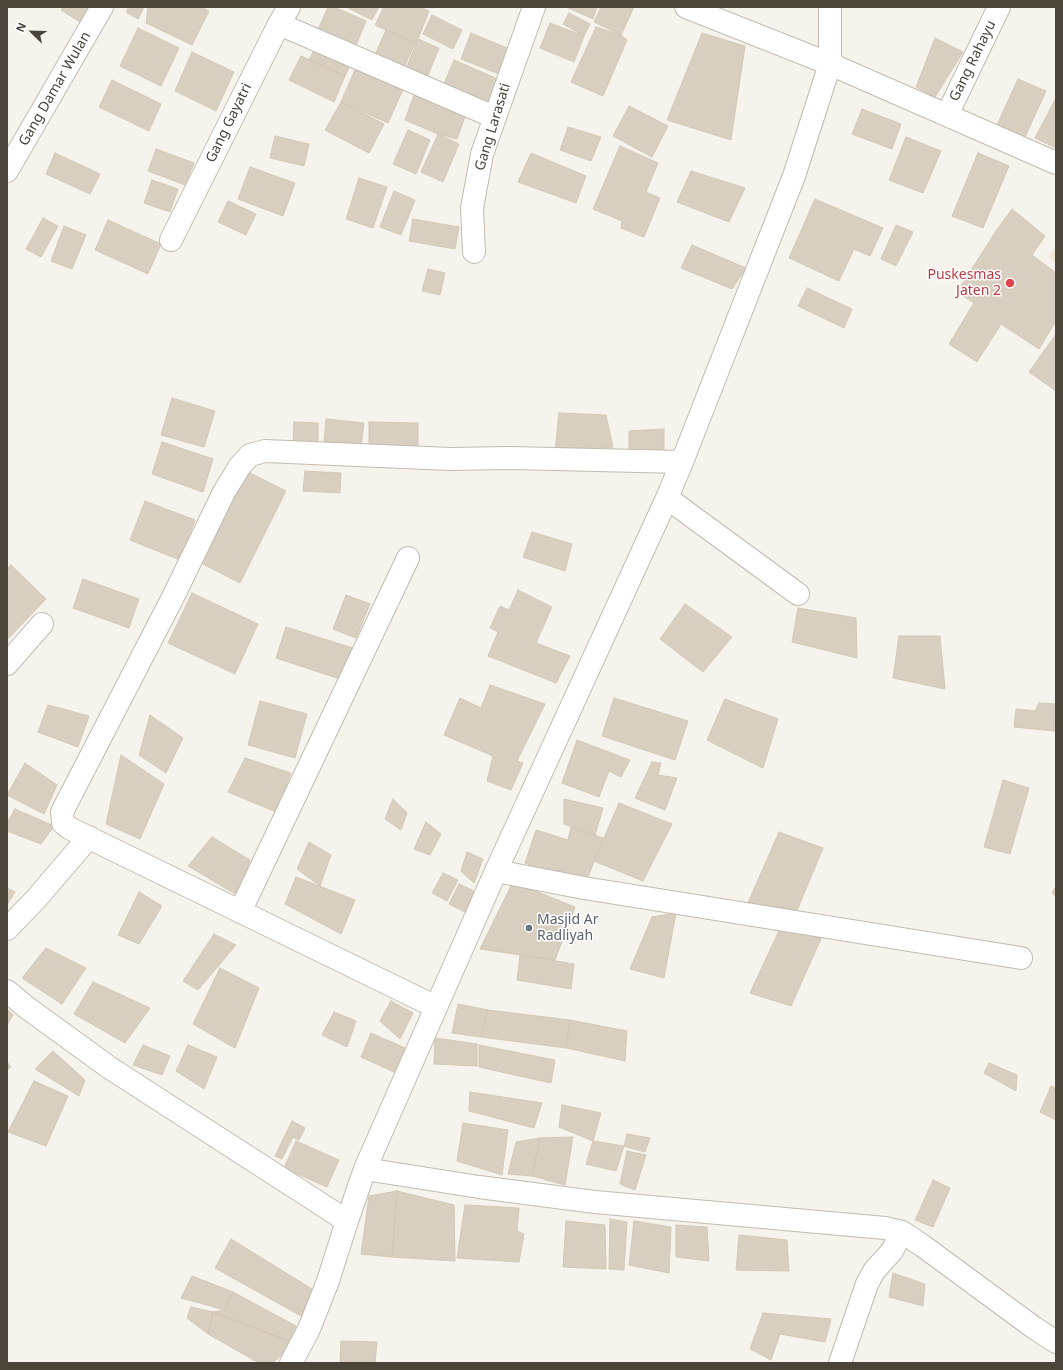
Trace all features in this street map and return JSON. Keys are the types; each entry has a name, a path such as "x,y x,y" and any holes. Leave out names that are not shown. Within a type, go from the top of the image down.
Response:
{"street":[{"name":"Gang Damar Wulan","path":"7,171 102,7"},
{"name":"Gang Larasati","path":"474,252 472,208 482,154 534,7"},
{"path":"686,7 830,64 1056,163"},
{"path":"291,1363 309,1329 328,1281 365,1168 496,871 667,498 682,462 794,176 830,64 830,7"},
{"name":"Gang Rahayu","path":"947,115 999,7"},
{"path":"284,15 494,117"},
{"name":"Gang Gayatri","path":"171,240 284,15"},
{"path":"436,1007 69,828 63,823 62,812 173,596 224,492 240,466 250,455 265,451 450,459 510,458 682,462"},
{"path":"667,498 798,594"},
{"path":"240,912 408,558"},
{"path":"7,664 42,624"},
{"path":"7,929 36,899 89,837"},
{"path":"496,871 584,888 1022,958"},
{"path":"7,991 26,1007 110,1068 347,1221"},
{"path":"365,1168 479,1187 596,1202 868,1225 902,1232 1056,1342"},
{"path":"840,1363 867,1284 874,1271 892,1251 902,1232"}],"shaded area":[{"path":"1056,246 1056,263 1048,257"}],"building":[{"path":"63,7 93,7 83,24 61,10"},
{"path":"129,7 144,7 138,19 126,12"},
{"path":"148,7 201,7 209,11 192,45 146,23"},
{"path":"328,7 334,7 366,21 355,48 317,32"},
{"path":"348,7 379,7 372,20"},
{"path":"384,7 420,7 429,11 415,43 375,25"},
{"path":"566,7 597,7 593,19"},
{"path":"601,7 634,7 621,35 594,22"},
{"path":"569,13 590,24 584,36 563,24"},
{"path":"432,15 462,30 453,49 423,34"},
{"path":"550,23 584,36 574,62 540,48"},
{"path":"596,27 621,35 627,40 603,96 571,82"},
{"path":"138,28 179,48 161,86 120,66"},
{"path":"386,30 415,43 403,70 374,57"},
{"path":"471,33 514,51 504,76 461,59"},
{"path":"702,33 745,46 731,140 667,120"},
{"path":"935,38 963,52 935,97 916,87"},
{"path":"418,39 439,48 426,80 405,71"},
{"path":"317,44 352,61 345,76 309,60"},
{"path":"192,52 234,72 216,111 175,91"},
{"path":"301,56 345,76 334,102 289,80"},
{"path":"454,60 500,80 487,109 442,89"},
{"path":"358,63 405,85 388,123 341,102"},
{"path":"1018,79 1046,91 1025,137 997,125"},
{"path":"112,80 161,104 149,131 99,107"},
{"path":"414,95 466,114 457,139 438,134 405,120"},
{"path":"1056,98 1056,148 1035,138"},
{"path":"341,102 384,124 369,153 325,130"},
{"path":"629,106 668,126 652,157 613,136"},
{"path":"862,109 901,124 892,149 852,134"},
{"path":"568,127 601,137 591,161 560,150"},
{"path":"408,130 430,140 416,174 393,164"},
{"path":"438,134 459,144 443,182 421,172"},
{"path":"275,136 309,144 304,166 270,158"},
{"path":"906,137 941,151 923,193 889,180"},
{"path":"620,146 658,163 646,192 660,198 644,237 621,228 622,221 593,209"},
{"path":"156,149 194,163 185,185 148,171"},
{"path":"55,153 100,174 90,194 46,174"},
{"path":"531,153 586,176 576,203 518,182"},
{"path":"978,153 1009,166 983,228 952,216"},
{"path":"250,167 295,183 283,216 238,199"},
{"path":"691,171 745,188 729,222 677,202"},
{"path":"359,178 387,187 373,228 346,219"},
{"path":"152,180 178,189 170,212 144,203"},
{"path":"394,191 415,200 401,235 380,227"},
{"path":"815,199 883,228 870,256 854,249 839,281 789,258"},
{"path":"228,201 256,214 246,235 218,222"},
{"name":"Puskesmas Jaten 2","path":"1012,209 1045,236 1032,255 1056,273 1056,321 1039,349 1001,324 977,362 949,344 974,303 957,292"},
{"path":"43,218 58,226 41,257 26,249"},
{"path":"413,219 459,227 455,249 409,241"},
{"path":"108,220 161,244 148,274 95,250"},
{"path":"896,225 913,232 896,266 881,259"},
{"path":"64,226 86,235 72,269 51,261"},
{"path":"692,245 746,268 732,289 681,268"},
{"path":"428,269 445,273 440,295 422,291"},
{"path":"807,288 852,309 844,328 798,306"},
{"path":"1056,334 1056,391 1029,372"},
{"path":"172,398 215,411 204,447 161,435"},
{"path":"559,413 606,415 613,447 555,452"},
{"path":"326,419 364,423 361,447 324,443"},
{"path":"294,422 318,423 318,447 293,446"},
{"path":"369,422 418,423 418,448 369,447"},
{"path":"664,429 664,451 629,451 629,431"},
{"path":"162,442 213,459 203,492 152,474"},
{"path":"242,469 286,491 240,583 195,560"},
{"path":"305,471 341,473 340,493 303,491"},
{"path":"145,501 195,520 180,560 130,540"},
{"path":"532,532 572,544 565,571 523,557"},
{"path":"11,565 46,599 7,640 7,569"},
{"path":"83,579 139,599 129,628 73,608"},
{"path":"518,590 552,607 536,643 570,656 556,683 488,656 498,632 490,628 500,606 509,610"},
{"path":"192,593 258,624 235,674 168,643"},
{"path":"346,595 370,604 356,638 333,629"},
{"path":"685,604 732,637 703,672 660,639"},
{"path":"798,608 856,618 857,658 792,642"},
{"path":"286,627 356,649 346,681 276,658"},
{"path":"899,636 940,636 945,689 893,678"},
{"path":"490,685 545,704 517,761 523,763 511,790 487,781 493,756 444,735 460,698 481,708"},
{"path":"614,698 688,721 675,760 602,736"},
{"path":"725,699 778,719 763,768 707,740"},
{"path":"260,701 307,714 295,758 248,745"},
{"path":"1039,703 1056,704 1055,731 1014,727 1016,709 1035,711"},
{"path":"48,705 89,716 78,747 38,732"},
{"path":"150,715 183,738 166,773 139,755"},
{"path":"577,740 630,760 621,777 609,771 599,797 562,783"},
{"path":"121,755 164,784 140,839 106,824"},
{"path":"245,758 291,773 276,812 228,792"},
{"path":"652,762 661,763 658,775 677,778 665,810 635,798"},
{"path":"25,763 57,785 44,814 7,795"},
{"path":"1003,780 1029,788 1010,854 984,847"},
{"path":"393,799 407,813 401,830 385,819"},
{"path":"564,799 603,808 595,835 564,824"},
{"path":"619,803 672,824 643,881 594,861"},
{"path":"15,809 54,826 41,844 7,831 7,823"},
{"path":"426,822 441,834 430,855 414,849"},
{"path":"571,827 603,838 585,885 525,863 536,830 568,840"},
{"path":"779,832 823,848 796,913 747,905"},
{"path":"212,837 250,860 237,895 188,866"},
{"path":"309,842 331,855 320,886 297,869"},
{"path":"467,852 483,859 474,883 461,871"},
{"path":"443,873 458,880 447,901 432,893"},
{"path":"296,877 355,900 341,934 285,904"},
{"name":"Masjid Ar Radliyah","path":"513,882 575,907 555,960 480,949"},
{"path":"459,884 474,891 465,912 449,904"},
{"path":"1056,886 1056,896 1052,893"},
{"path":"7,888 15,892 7,905"},
{"path":"139,892 162,906 139,944 118,935"},
{"path":"676,913 664,978 630,969 652,917"},
{"path":"783,922 824,932 791,1006 750,993"},
{"path":"214,934 236,945 198,990 183,981"},
{"path":"46,948 86,968 62,1004 22,978"},
{"path":"520,955 574,964 571,989 517,980"},
{"path":"220,968 259,988 235,1048 193,1024"},
{"path":"93,982 150,1008 125,1043 74,1014"},
{"path":"391,1001 413,1013 400,1039 380,1021"},
{"path":"458,1004 488,1010 481,1037 452,1033"},
{"path":"7,1009 13,1015 7,1025"},
{"path":"488,1010 570,1020 566,1048 481,1037"},
{"path":"334,1012 356,1021 347,1047 322,1035"},
{"path":"570,1020 627,1031 625,1061 566,1048"},
{"path":"371,1033 405,1048 394,1072 361,1057"},
{"path":"435,1038 477,1044 477,1066 434,1064"},
{"path":"143,1045 170,1056 162,1075 133,1065"},
{"path":"188,1045 217,1057 204,1089 176,1071"},
{"path":"479,1045 555,1060 551,1083 479,1067"},
{"path":"53,1051 85,1080 79,1096 35,1069"},
{"path":"7,1062 11,1067 7,1070"},
{"path":"989,1063 1017,1075 1016,1091 984,1073"},
{"path":"34,1081 68,1096 46,1146 8,1132"},
{"path":"1051,1086 1056,1088 1056,1120 1040,1112"},
{"path":"470,1092 542,1103 534,1128 469,1111"},
{"path":"562,1105 601,1113 593,1141 559,1127"},
{"path":"292,1121 305,1128 299,1140 293,1137 282,1159 275,1156"},
{"path":"463,1123 508,1130 502,1175 457,1161"},
{"path":"627,1134 650,1138 645,1152 624,1146"},
{"path":"573,1137 565,1185 532,1176 540,1138"},
{"path":"540,1138 532,1176 508,1174 516,1142"},
{"path":"296,1141 339,1160 327,1187 284,1168"},
{"path":"593,1141 624,1146 616,1171 586,1164"},
{"path":"627,1151 646,1155 635,1190 620,1184"},
{"path":"933,1180 950,1188 933,1227 915,1220"},
{"path":"397,1191 454,1205 455,1261 392,1257"},
{"path":"397,1191 392,1257 361,1254 369,1196"},
{"path":"465,1205 519,1208 517,1231 524,1234 519,1262 457,1258"},
{"path":"610,1219 627,1222 624,1270 609,1269"},
{"path":"566,1221 605,1225 606,1269 563,1267"},
{"path":"634,1221 671,1227 669,1273 629,1265"},
{"path":"676,1225 707,1227 709,1261 676,1257"},
{"path":"739,1235 787,1240 789,1271 736,1270"},
{"path":"231,1239 312,1289 301,1316 215,1268"},
{"path":"893,1273 925,1284 923,1306 889,1297"},
{"path":"192,1276 233,1292 225,1310 181,1298"},
{"path":"233,1292 296,1326 294,1343 213,1312 225,1310"},
{"path":"191,1307 213,1312 208,1334 187,1318"},
{"path":"213,1312 294,1343 273,1363 259,1363 208,1334"},
{"path":"763,1313 831,1319 825,1342 780,1334 771,1360 750,1349"},
{"path":"341,1341 377,1342 375,1363 340,1363"}],"place":[{"name":"Puskesmas Jaten 2","path":"1010,283"},
{"name":"Masjid Ar Radliyah","path":"529,928"}]}
